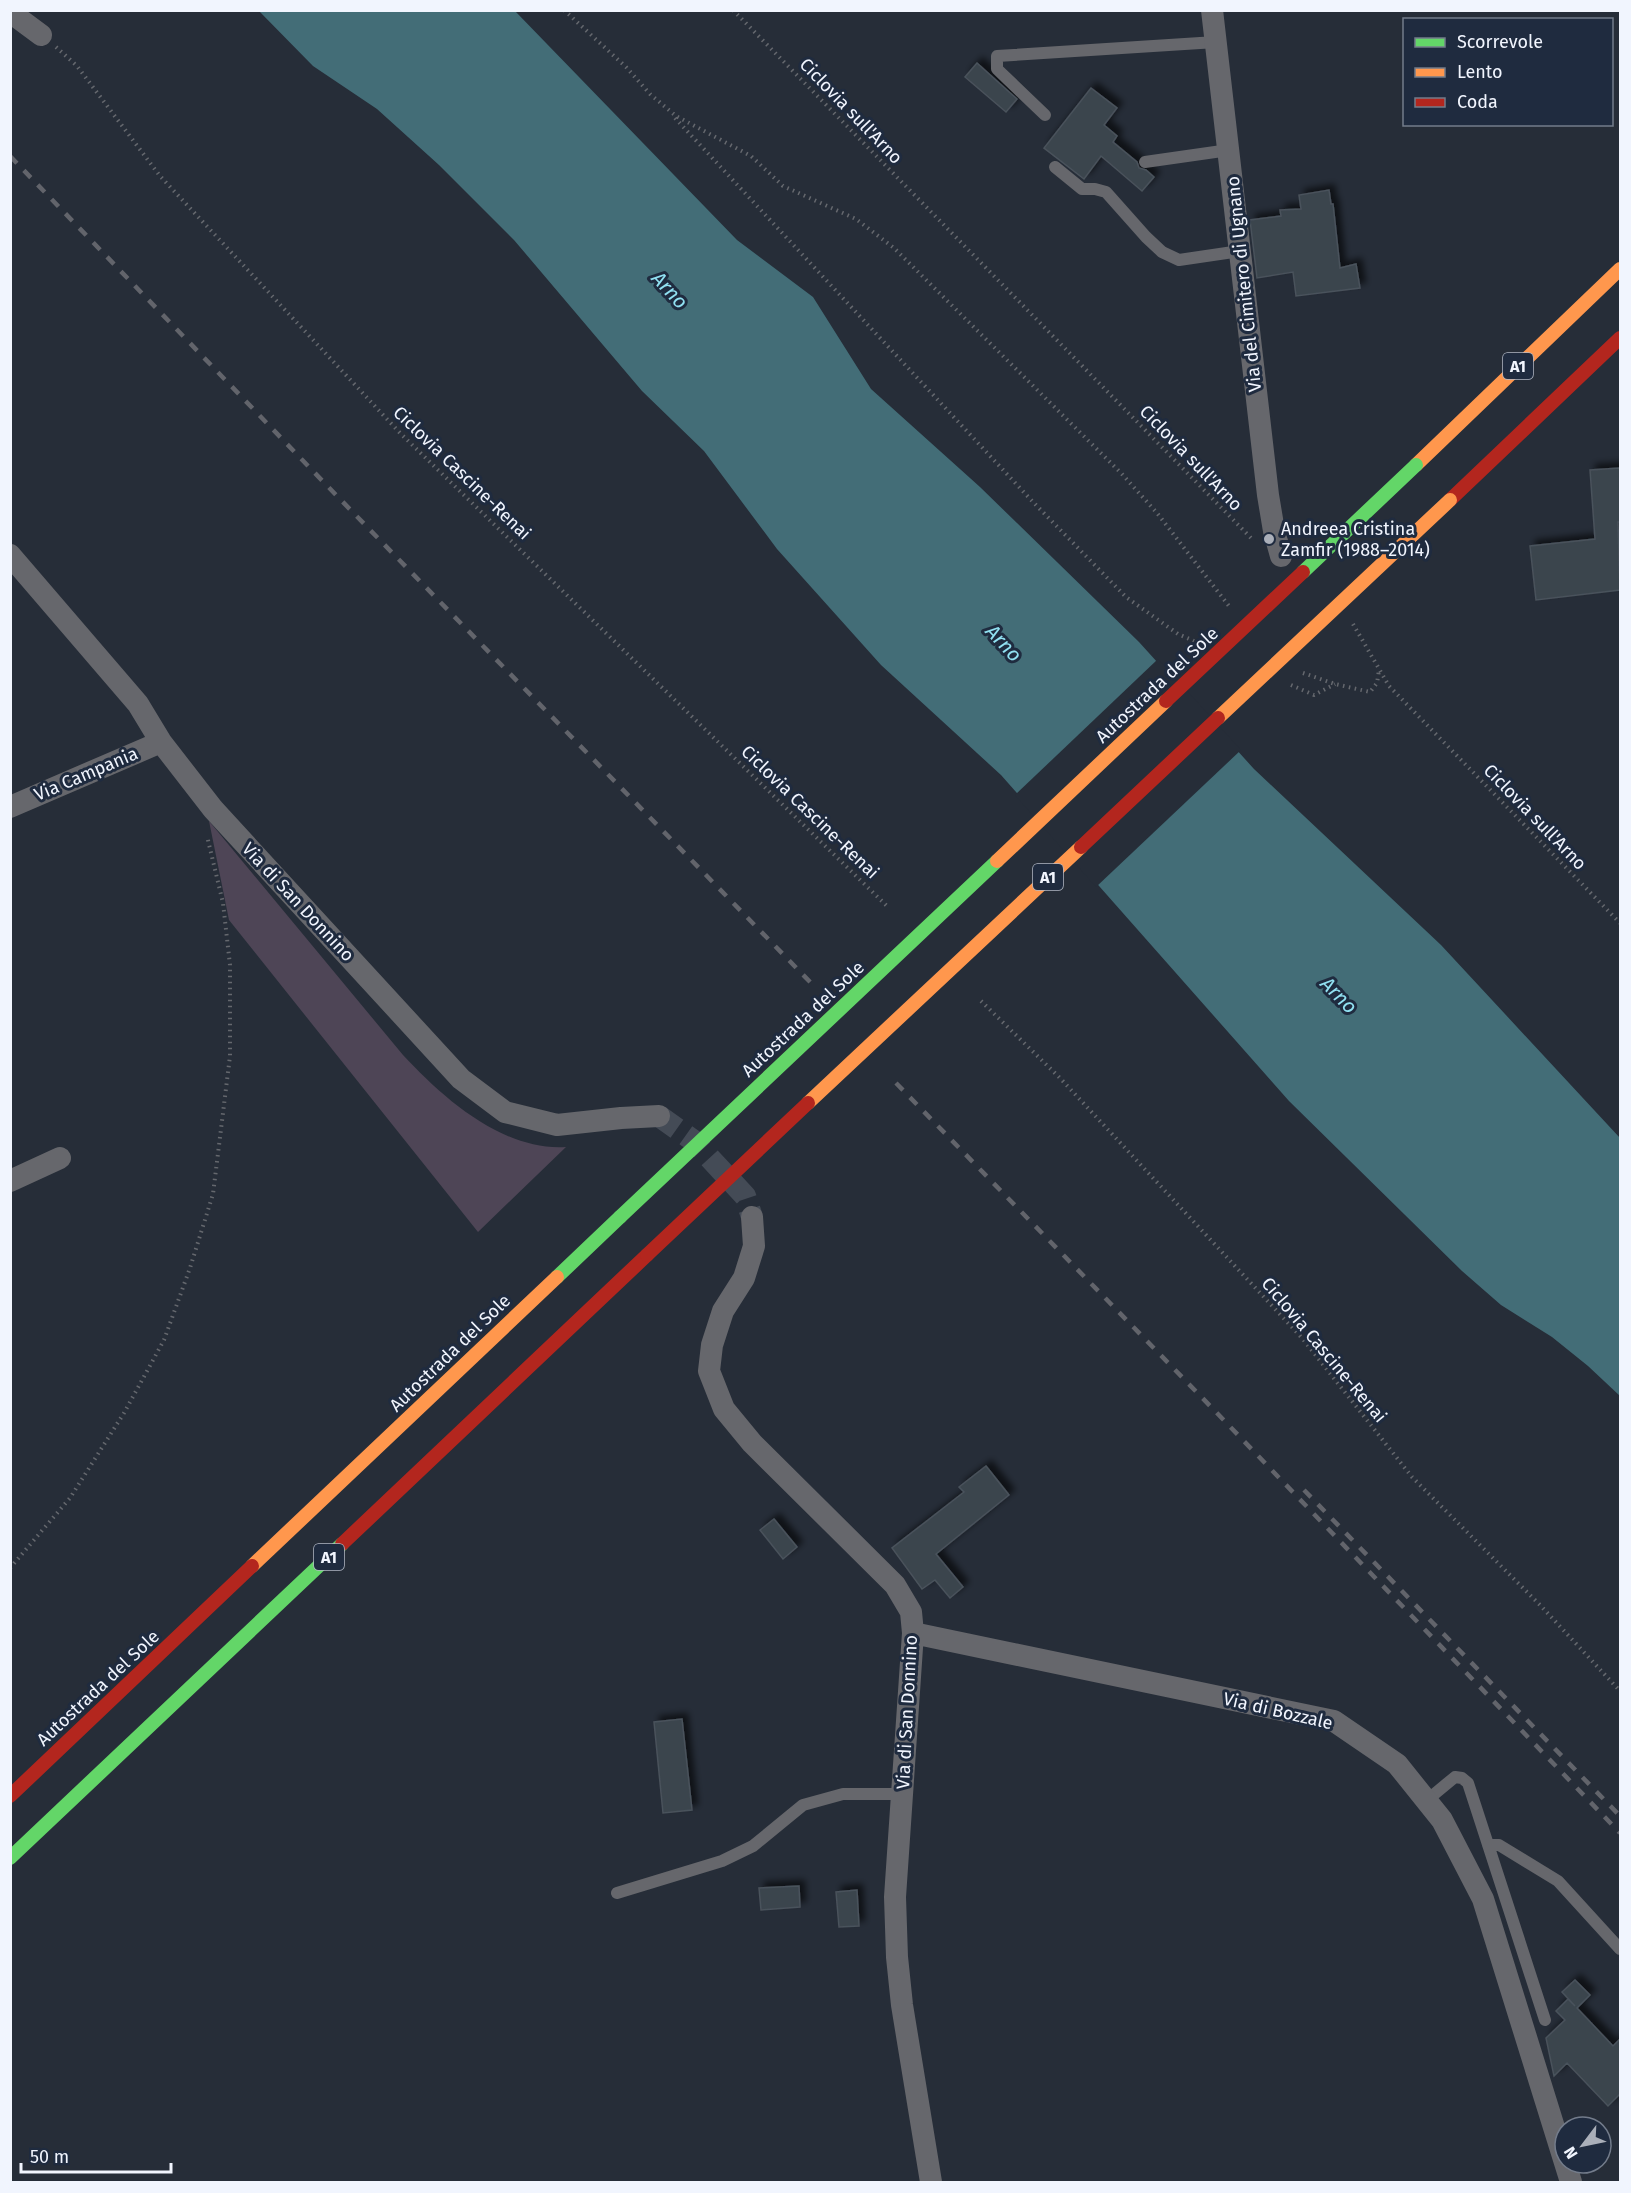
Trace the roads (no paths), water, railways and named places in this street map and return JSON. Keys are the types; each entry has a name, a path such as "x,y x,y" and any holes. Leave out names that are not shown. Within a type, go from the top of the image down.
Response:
{"highway":[{"name":"Autostrada del Sole","path":"10,1796 1416,465 1620,269"},
{"name":"A1","path":"10,1858 1620,338"}],"street":[{"name":"Via del Cimitero di Ugnano","path":"1212,10 1268,495 1281,556"},
{"path":"10,12 41,34"},
{"name":"Via di San Donnino","path":"10,555 138,704 161,742 213,809 461,1078 505,1112 557,1125 659,1116"},
{"name":"Via Campania","path":"10,807 161,742"},
{"path":"10,1181 60,1158"},
{"name":"Via di San Donnino","path":"752,1217 754,1246 744,1278 723,1311 712,1345 709,1371 724,1409 752,1443 895,1585 911,1612 913,1633 895,1897 897,1957 902,2005 931,2182"},
{"name":"Via di Bozzale","path":"913,1633 1334,1721 1397,1764 1442,1820 1483,1899 1571,2182"}],"lane":[{"path":"1045,115 997,69 997,56 1215,42"},
{"path":"1145,162 1229,150"},
{"path":"1055,167 1082,189 1106,192 1162,252 1179,260 1240,251"},
{"path":"1426,1801 1455,1778 1462,1778 1468,1783 1545,2020"},
{"path":"617,1893 722,1861 753,1845 803,1805 843,1794 902,1794"},
{"path":"1488,1845 1498,1845 1558,1881 1620,1949"}],"water":[{"name":"Arno","path":"259,11 515,11 737,240 813,297 871,389 980,487 1139,642 1254,769 1441,945 1620,1138 1620,1396 1552,1337 1501,1305 1462,1271 1289,1101 1001,775 881,665 777,549 704,451 642,391 514,240 439,165 377,109 313,66"}],"tunnel":[{"path":"659,1116 694,1141 745,1196 752,1217"}],"railway":[{"path":"10,156 812,984"},
{"path":"896,1083 1620,1833"},
{"path":"1304,1490 1620,1816"}],"place":[{"name":"Andreea Cristina Zamfir (1988–2014)","path":"1269,539"}]}
